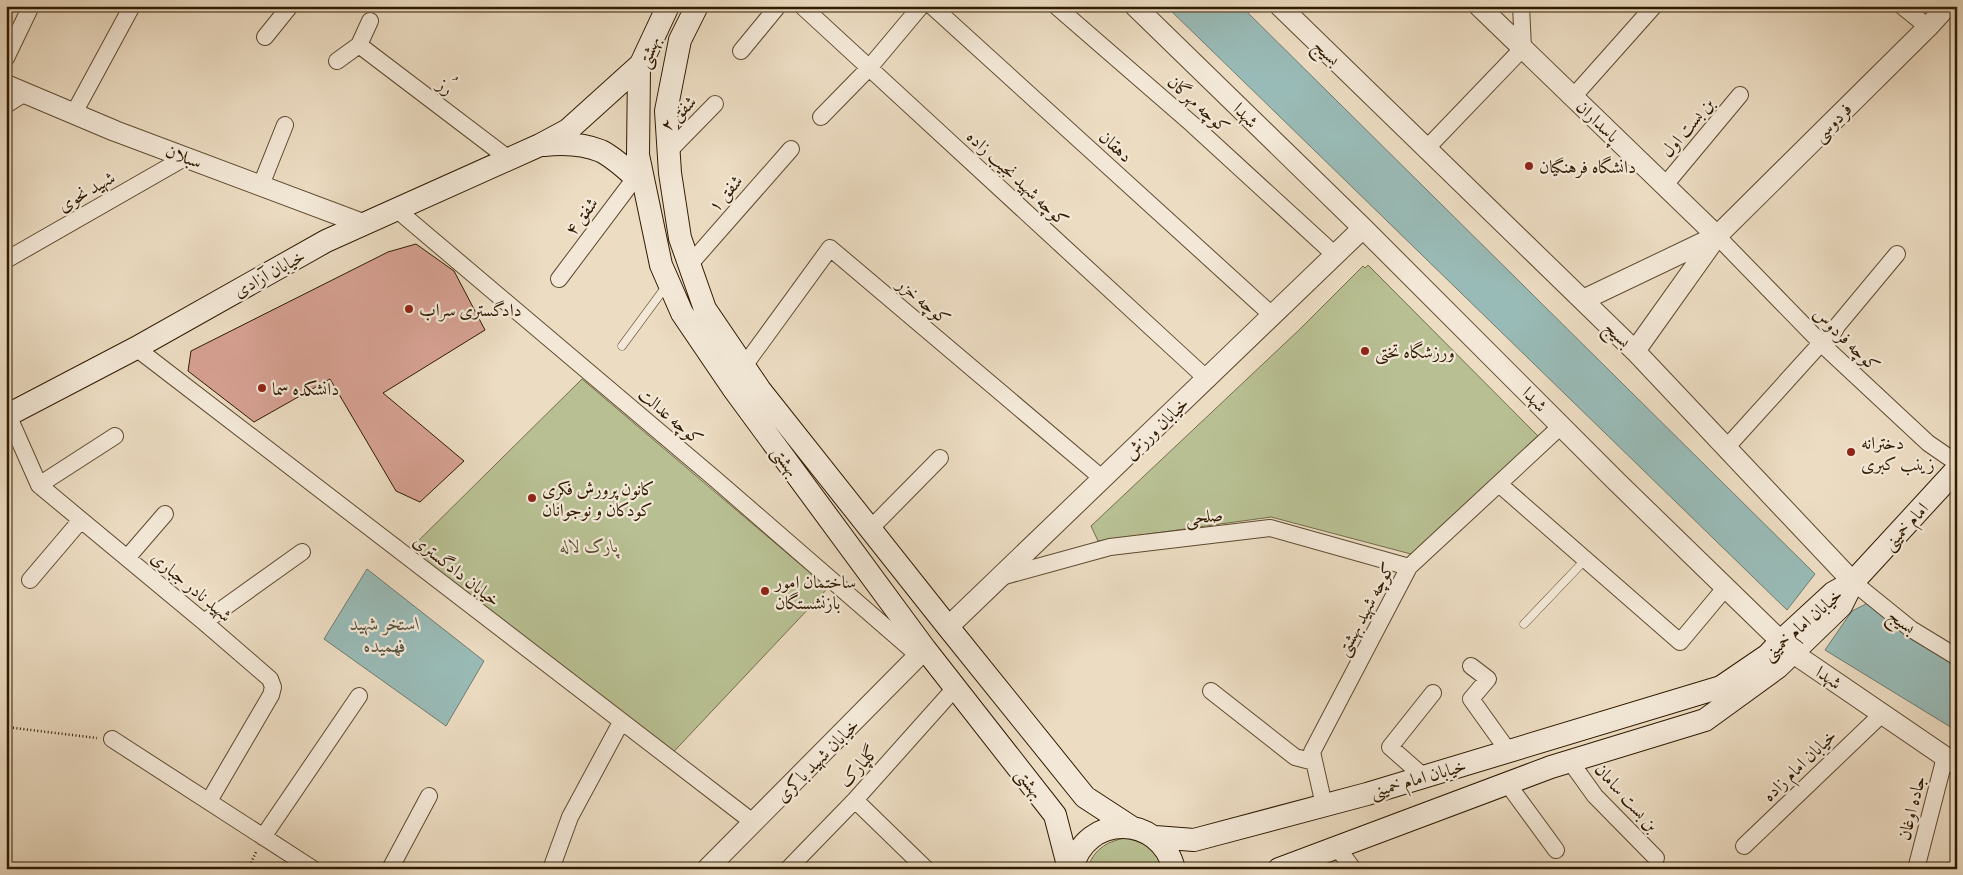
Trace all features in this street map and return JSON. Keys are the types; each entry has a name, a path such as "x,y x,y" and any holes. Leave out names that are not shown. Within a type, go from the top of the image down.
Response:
{"main road":[{"name":"بهشتی","path":"668,6 640,65 638,155 640,181 661,265 682,313 735,391 922,652 955,688 1055,815 1070,869"},
{"name":"بهشتی","path":"696,6 680,40 666,111 670,173 680,238 705,308 760,390 948,628 1085,797 1131,827 1144,830 1155,837"},
{"name":"خیابان آزادی","path":"7,415 136,348 326,240 540,145 568,130 640,65"},
{"path":"540,145 560,143 600,151 614,159 640,181"},
{"name":"امام خمینی","path":"1853,582 1957,469"},
{"name":"خیابان امام خمینی","path":"1155,837 1194,840 1424,777 1721,687 1768,655 1787,647 1841,606 1853,582"},
{"path":"922,652 948,628"},
{"name":"خیابان امام خمینی","path":"1279,869 1570,761 1705,720 1778,667 1787,647"},
{"path":"1070,869 1080,848 1090,838 1103,830 1116,827 1131,827"},
{"path":"1155,837 1168,853 1174,869"}],"street":[{"path":"6,58 31,6"},
{"path":"74,114 132,6"},
{"path":"265,37 290,6"},
{"path":"741,51 778,6"},
{"name":"کوچه شهید نجیب زاده","path":"802,6 1206,379"},
{"path":"821,117 869,68 921,6"},
{"name":"دهقان","path":"932,6 1273,316"},
{"name":"کوچه مهرگان","path":"1056,6 1192,124 1335,255"},
{"name":"شهدا","path":"1135,6 1363,228 1561,426 1787,647 1951,761"},
{"name":"بسیج","path":"1280,6 1635,351 1853,582 1911,629 1957,657"},
{"name":"پاسداران","path":"1479,6 1717,236"},
{"path":"1427,148 1523,48 1520,6"},
{"path":"1573,96 1654,6"},
{"path":"1902,6 1928,27"},
{"name":"فردوسی","path":"1717,236 1947,6"},
{"path":"337,61 359,45 370,21"},
{"name":"رُز","path":"359,45 509,159"},
{"name":"سبلان","path":"6,85 74,114 363,224"},
{"path":"6,104 25,93"},
{"name":"بن بست اول","path":"1664,185 1740,95"},
{"name":"شفق ۲","path":"669,150 715,104"},
{"path":"261,186 285,125"},
{"name":"شفق ۱","path":"690,264 791,148"},
{"name":"شهید نحوی","path":"6,260 186,157"},
{"name":"شفق ۴","path":"558,279 640,181"},
{"name":"کوچه عدالت","path":"396,209 922,652"},
{"name":"خیابان ورزش","path":"948,628 1363,228"},
{"path":"1583,300 1717,236"},
{"path":"1635,351 1717,236"},
{"name":"کوچه فردوس","path":"1717,236 1823,345 1928,443 1957,463"},
{"name":"کوچه خزر","path":"744,366 830,248 1103,479"},
{"path":"1726,448 1823,345 1897,254"},
{"name":"خیابان دادگستری","path":"136,348 754,823"},
{"name":"شهید نادر جباری","path":"7,415 39,485 204,622 270,680 273,687 271,695 209,801"},
{"name":"کوچه شهید بهشتی","path":"1324,805 1312,752 1409,567 1561,426"},
{"path":"39,485 115,436"},
{"path":"870,529 940,458"},
{"path":"1499,484 1680,642 1726,587"},
{"path":"127,558 165,514"},
{"path":"30,580 81,520"},
{"name":"صلحی","path":"1001,577 1110,547 1270,528 1409,567"},
{"path":"204,622 302,552"},
{"name":"خیابان شهید باکری","path":"707,869 922,652"},
{"path":"1471,666 1488,679 1471,699 1509,752"},
{"name":"گلپارک","path":"788,869 855,800 955,688"},
{"path":"1211,691 1295,757 1314,762"},
{"path":"1424,777 1390,746 1433,693"},
{"path":"263,837 359,696"},
{"name":"خیابان امام زاده","path":"1744,846 1882,714"},
{"path":"551,869 570,817 619,726"},
{"path":"112,739 313,869"},
{"name":"بن بست سامان","path":"1570,761 1595,796 1656,858"},
{"name":"جاده اوغان","path":"1916,869 1951,761"},
{"path":"1506,784 1556,850"},
{"path":"390,869 429,796"},
{"path":"855,800 926,869"},
{"path":"1337,847 1353,869"}],"lane":[{"path":"622,346 669,283"},
{"path":"1524,624 1585,560"}],"path":[{"path":"6,727 112,739"},
{"path":"248,869 263,837"}],"green space":[{"name":"ورزشگاه تختی","path":"1368,265 1539,437 1411,554 1271,517 1098,541 1091,526 1299,330 1363,266 1365,268"},
{"name":"پارک لاله","path":"582,379 828,588 664,762 405,554"},
{"path":"1125,838 1149,848 1161,862 1164,869 1087,869 1093,857 1101,848"}],"water":[{"path":"1166,6 1241,6 1815,574 1787,610"},
{"name":"استخر شهید فهمیده","path":"367,569 484,661 446,726 324,639"},
{"path":"1870,602 1957,661 1957,731 1825,650 1852,611"}],"building":[{"path":"416,244 454,271 485,330 383,393 464,461 420,502 396,491 330,379 254,422 188,371 191,351 388,252"}],"place":[{"name":"دانشگاه فرهنگیان","path":"1529,166"},
{"name":"دادگستری سراب","path":"409,309"},
{"name":"ورزشگاه تختی","path":"1365,351"},
{"name":"دانشکده سما","path":"262,388"},
{"name":"دخترانه زینب کبری","path":"1851,452"},
{"name":"کانون پرورش فکری کودکان و نوجوانان","path":"532,498"},
{"name":"ساختمان امور بازنشستگان","path":"765,591"}]}
